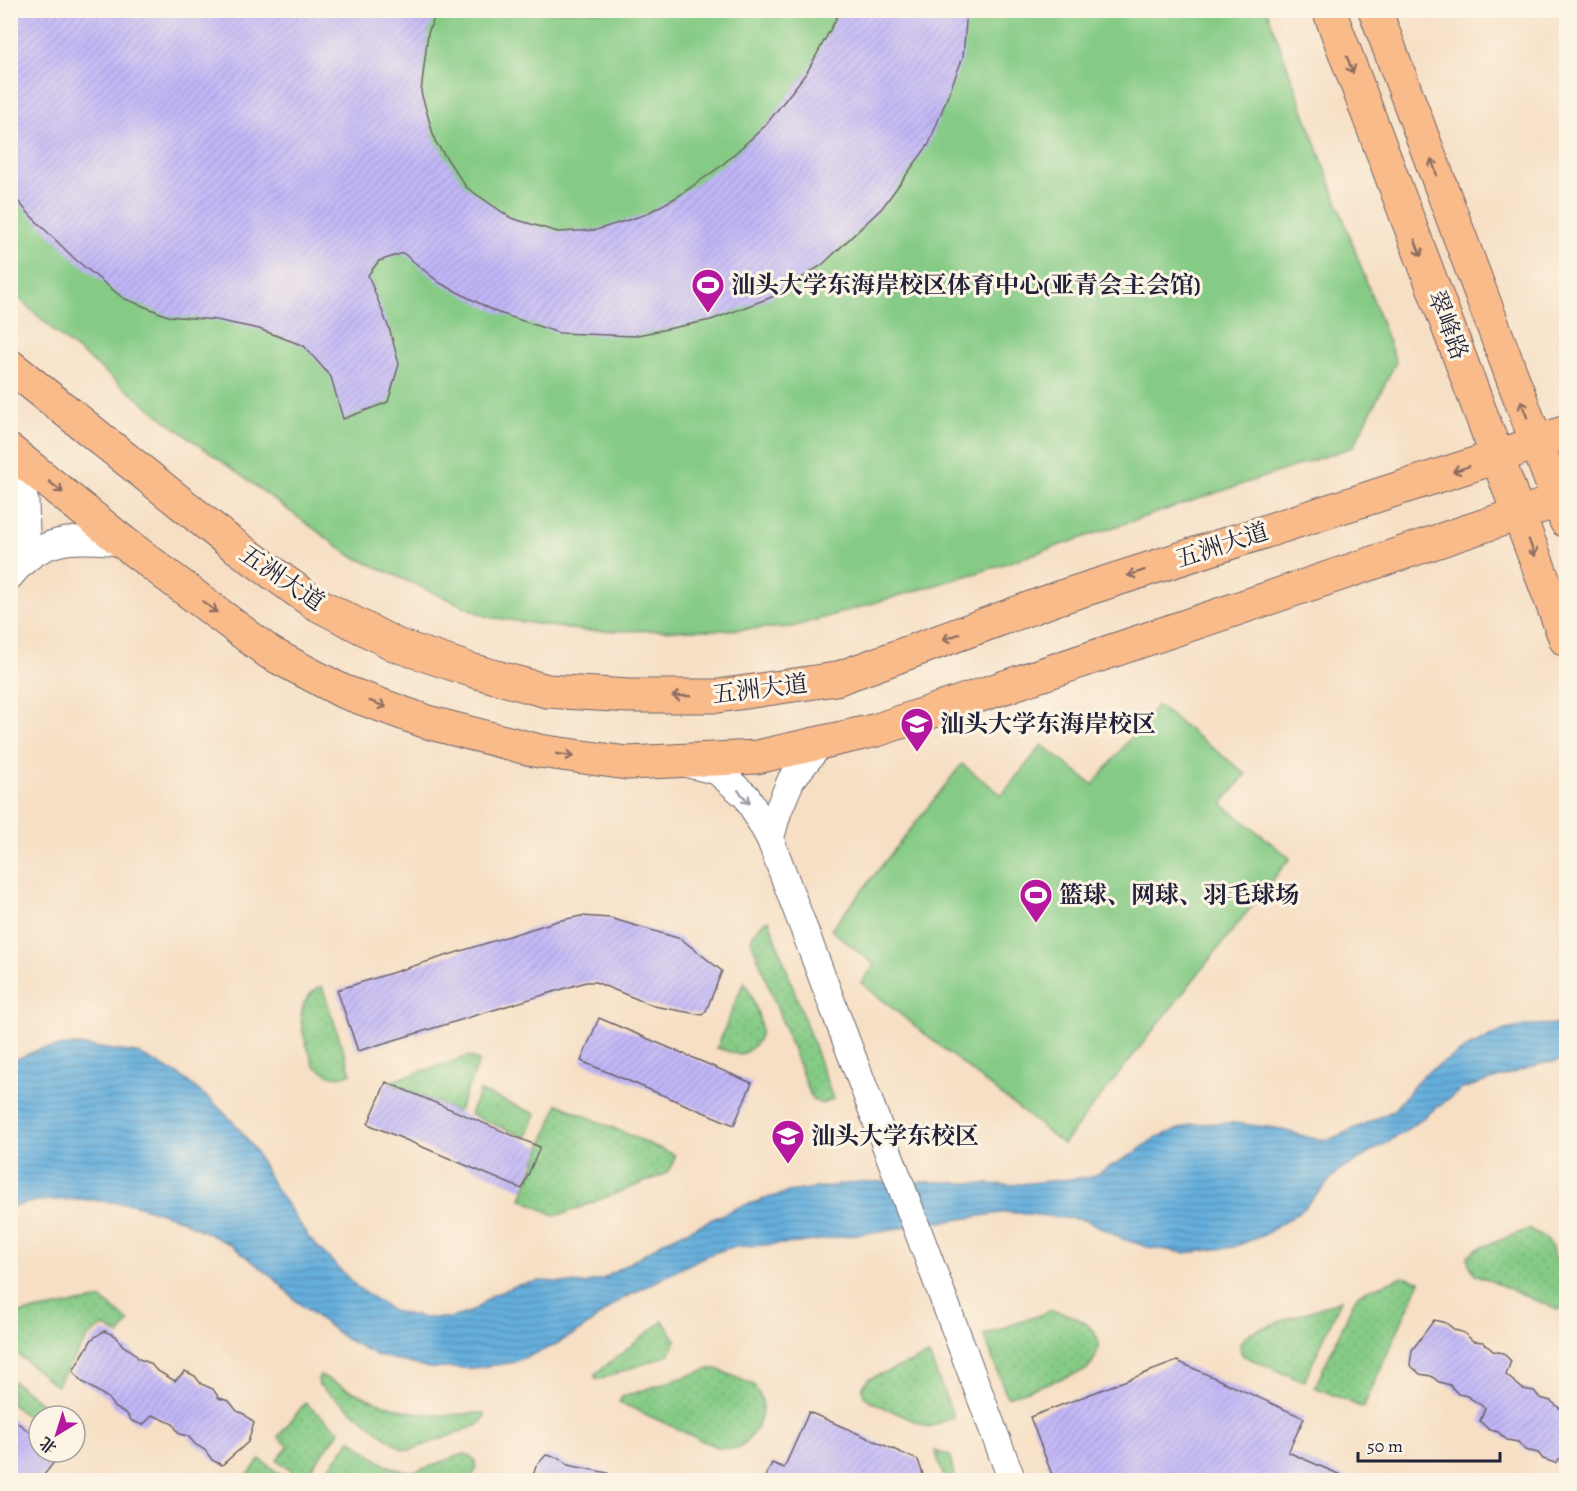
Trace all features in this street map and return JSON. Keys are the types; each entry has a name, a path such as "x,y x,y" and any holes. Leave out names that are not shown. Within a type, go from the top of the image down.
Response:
{"main road":[{"name":"翠峰路","path":"1329,10 1566,640"},
{"name":"翠峰路","path":"1375,10 1552,438 1564,507"},
{"name":"五洲大道","path":"10,366 227,540 313,602 396,645 474,670 547,691 629,696 718,696 836,679 1058,598 1552,438"},
{"path":"11,451 123,542 270,653 342,691 427,722 539,751 627,764 757,757 877,730 1519,513 1564,507"}],"street":[{"path":"11,451 25,502 26,532 17,567"},
{"path":"17,567 48,545 82,539 123,542"},
{"path":"770,839 778,811 791,780 821,743"},
{"path":"676,761 717,771 747,797 770,839 1012,1480"}],"green space":[{"name":"汕头大学东海岸校区体育中心(亚青会主会馆)","path":"10,11 1267,11 1396,362 1353,447 980,572 792,627 586,631 488,617 350,555 165,420 62,338 11,291"},
{"name":"篮球、网球、羽毛球场","path":"1157,705 1246,774 1222,804 1290,858 1063,1144 861,983 875,965 831,930 962,764 1002,795 1042,745 1093,785"},
{"path":"769,920 833,1099 822,1104 813,1100 808,1089 751,940 757,928"},
{"path":"744,981 757,1011 761,1033 755,1045 740,1055 717,1048"},
{"path":"322,986 351,1073 346,1075 332,1076 314,1066 303,1033 302,1012 305,1002 311,993"},
{"path":"469,1056 479,1061 458,1112 390,1083 392,1081"},
{"path":"480,1091 536,1114 526,1138 470,1114"},
{"path":"558,1104 675,1155 672,1167 663,1175 563,1214 554,1215 521,1199"},
{"path":"1528,1229 1541,1235 1549,1243 1566,1286 1566,1303 1558,1310 1475,1274 1469,1264 1468,1256 1475,1250"},
{"path":"1402,1277 1420,1281 1363,1408 1315,1387 1356,1297 1360,1293"},
{"path":"102,1299 129,1322 119,1335 104,1326 88,1337 56,1386 11,1349 11,1315"},
{"path":"1341,1300 1304,1382 1241,1353 1240,1343 1249,1333"},
{"path":"1050,1311 1074,1317 1092,1330 1097,1338 1098,1348 1095,1358 1086,1370 1007,1397 984,1335"},
{"path":"663,1321 676,1340 669,1355 601,1379 595,1378 595,1374"},
{"path":"929,1355 954,1418 928,1427 872,1402 864,1396 862,1388 868,1379"},
{"path":"709,1369 717,1369 754,1385 761,1400 759,1423 741,1446 728,1449 716,1447 619,1402 622,1397"},
{"path":"320,1375 349,1390 394,1408 426,1414 485,1413 485,1417 478,1425 411,1450 402,1449 319,1385"},
{"path":"13,1381 43,1404 27,1404 27,1417 11,1404"},
{"path":"305,1403 340,1431 302,1480 277,1460 289,1446 278,1437"},
{"path":"351,1439 376,1459 395,1469 415,1471 466,1454 475,1461 476,1469 470,1480 320,1480"},
{"path":"935,1451 950,1456 955,1480 945,1480"},
{"path":"260,1459 287,1480 244,1480"}],"water":[{"path":"1566,1024 1566,1060 1541,1064 1462,1089 1401,1134 1339,1171 1301,1211 1264,1235 1233,1247 1185,1253 1148,1247 1123,1239 1086,1220 1008,1212 799,1243 732,1247 705,1256 622,1299 581,1330 551,1347 511,1363 472,1368 429,1368 376,1355 346,1339 296,1301 275,1279 231,1245 177,1218 133,1204 79,1199 36,1201 11,1207 10,1062 40,1049 77,1045 137,1053 178,1074 213,1102 237,1126 254,1149 273,1184 309,1238 357,1287 393,1311 424,1318 451,1318 473,1311 491,1296 518,1285 540,1281 584,1284 603,1279 665,1241 739,1207 788,1192 860,1182 1010,1185 1091,1177 1133,1154 1155,1138 1193,1124 1233,1123 1275,1128 1311,1138 1329,1140 1393,1111 1423,1075 1468,1047 1505,1030 1531,1025"}],"building":[{"path":"10,10 437,10 428,33 421,92 435,141 466,187 511,218 558,232 596,230 644,215 677,197 721,166 765,126 807,72 839,10 967,10 963,57 929,144 882,208 822,265 772,297 711,320 633,336 559,333 496,312 440,283 403,253 379,261 368,275 390,331 399,364 388,402 343,419 331,377 304,346 259,329 216,320 168,316 123,298 76,260 10,192"},
{"path":"581,916 610,918 681,939 722,971 706,1011 702,1015 654,1006 595,982 586,982 358,1051 337,990 557,921"},
{"path":"599,1018 752,1083 734,1125 581,1061"},
{"path":"386,1082 540,1147 522,1189 368,1124"},
{"path":"1434,1320 1446,1323 1473,1341 1483,1342 1493,1351 1503,1353 1511,1361 1506,1375 1523,1389 1534,1391 1540,1398 1551,1401 1559,1408 1566,1409 1566,1453 1555,1463 1543,1459 1538,1453 1525,1450 1518,1442 1507,1440 1498,1432 1488,1429 1480,1421 1485,1408 1467,1396 1458,1394 1450,1385 1439,1382 1431,1376 1420,1374 1410,1365 1412,1350"},
{"path":"104,1331 116,1336 123,1346 139,1359 150,1363 156,1370 175,1381 185,1371 195,1376 201,1384 213,1389 219,1398 229,1401 237,1411 254,1423 248,1442 222,1465 212,1460 205,1450 196,1445 188,1436 179,1434 173,1424 153,1415 143,1425 132,1421 126,1413 114,1407 108,1398 81,1381 73,1371 92,1339"},
{"path":"1177,1361 1304,1418 1288,1452 1352,1480 1054,1480 1030,1417"},
{"path":"809,1412 918,1460 925,1480 764,1480 772,1463 784,1468"},
{"path":"10,1417 27,1430 27,1464 53,1464 40,1480 10,1480"},
{"path":"546,1455 559,1458 568,1465 608,1473 607,1480 532,1480 536,1466"}],"place":[{"name":"汕头大学东海岸校区体育中心(亚青会主会馆)","path":"708,314"},
{"name":"汕头大学东海岸校区","path":"917,753"},
{"name":"篮球、网球、羽毛球场","path":"1036,924"},
{"name":"汕头大学东校区","path":"788,1165"}]}
